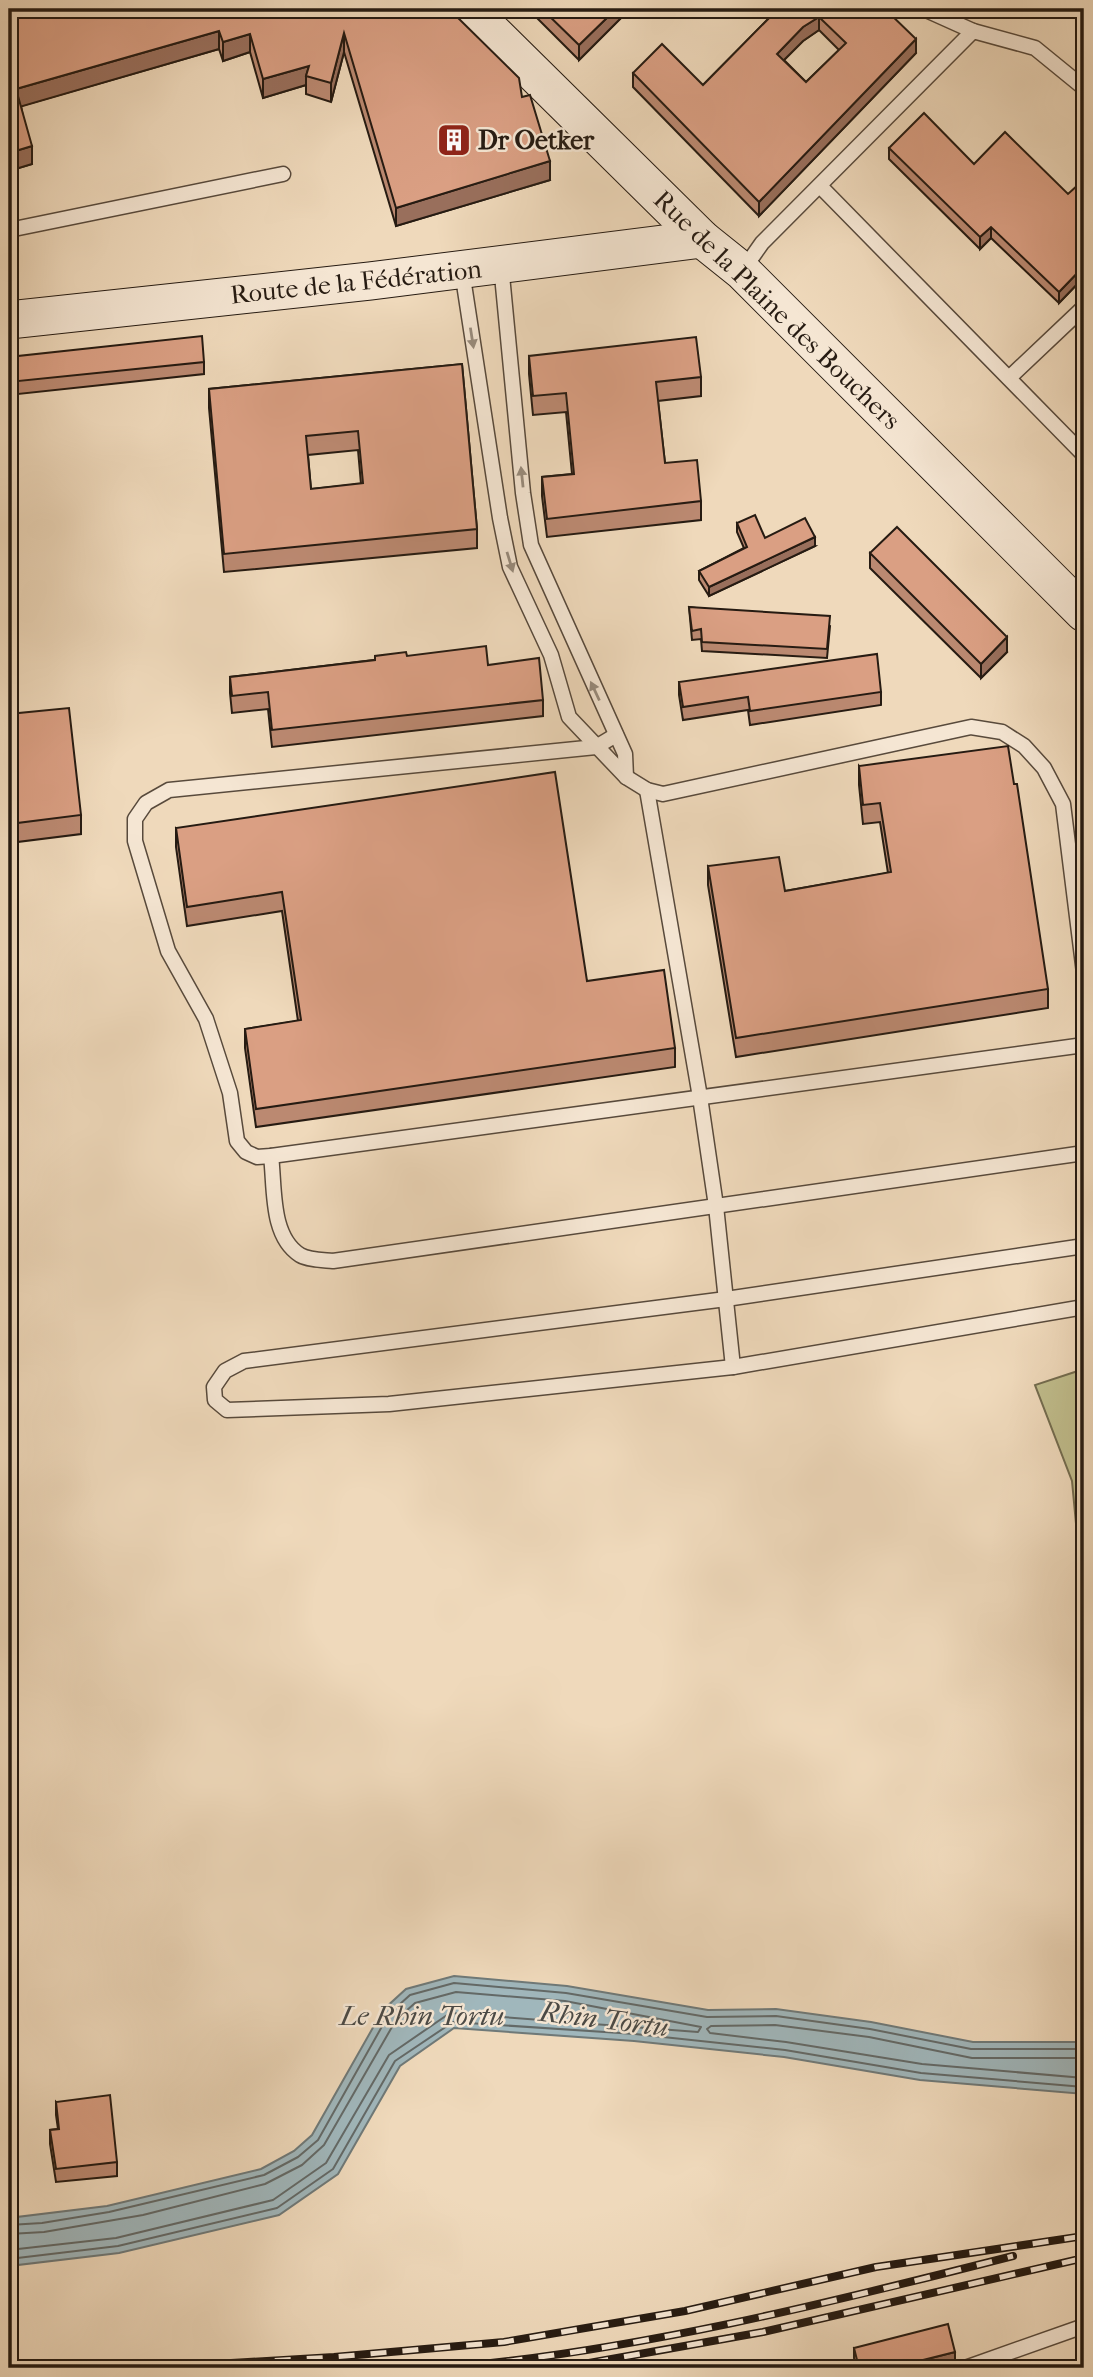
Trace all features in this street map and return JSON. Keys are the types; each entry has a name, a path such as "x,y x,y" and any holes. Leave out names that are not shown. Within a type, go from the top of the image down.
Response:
{"street":[{"name":"Rue de la Plaine des Bouchers","path":"469,9 702,239 742,271 1084,613"},
{"name":"Route de la Fédération","path":"9,320 462,270 702,239"}],"lane":[{"path":"924,9 972,31 1035,48 1084,88"},
{"path":"742,271 762,243 972,31"},
{"path":"9,230 284,174"},
{"path":"820,186 1084,455"},
{"path":"501,265 523,493 531,545 625,754 626,777"},
{"path":"462,270 500,518 510,566 551,655 569,717 626,777 647,790 663,794 971,727 1002,733 1024,746 1044,768 1063,804 1084,973"},
{"path":"1009,378 1084,307"},
{"path":"616,735 596,747 169,790 146,803 135,820 135,841 168,951 206,1018 230,1093 237,1141 246,1152 257,1157 271,1156 1084,1045"},
{"path":"647,790 700,1097 716,1206 733,1367"},
{"path":"271,1156 279,1229 287,1244 302,1256 333,1261 1084,1153"},
{"path":"1084,1245 726,1299 244,1361 225,1371 214,1387 215,1400 227,1410 389,1404 733,1367 1084,1307"},
{"path":"965,2368 1084,2326"}],"shaded area":[{"path":"1084,1369 1084,1609 1072,1481 1035,1385"}],"water":[{"name":"Le Rhin Tortu","path":"454,1976 567,1986 708,2010 776,2009 871,2022 973,2042 1084,2042 1084,2094 920,2080 784,2057 634,2041 454,2028 400,2066 338,2174 279,2215 119,2253 9,2266 9,2218 107,2206 261,2169 294,2151 312,2135 383,2010 406,1989"}],"building":[{"name":"Dr Oetker","path":"9,9 449,9 519,78 522,97 530,95 550,161 396,208 344,33 331,83 306,76 309,66 263,79 250,34 223,42 219,31 16,89 32,146 9,153"},
{"path":"542,9 616,9 579,45"},
{"path":"778,9 885,9 916,39 759,202 633,73 662,44 703,85","holes":["819,17 846,43 806,82 777,54 803,27"]},
{"path":"924,113 974,164 1005,132 1068,194 1078,185 1084,191 1084,266 1059,292 991,227 980,237 889,148"},
{"path":"202,336 204,362 9,382 9,357"},
{"path":"696,337 701,377 656,382 665,463 697,460 701,501 547,519 542,477 574,474 566,393 533,396 529,356"},
{"path":"462,364 477,529 224,554 209,389","holes":["358,431 363,483 311,489 306,436"]},
{"path":"755,515 765,538 805,518 815,537 709,587 699,571 747,547 737,523"},
{"path":"897,527 1007,637 981,664 870,553"},
{"path":"689,607 830,616 827,649 702,642 701,629 692,631"},
{"path":"486,646 488,665 539,658 543,700 272,730 268,692 232,696 230,677 375,660 375,656 406,652 407,656"},
{"path":"877,654 881,692 750,711 748,697 683,707 679,682"},
{"path":"69,708 81,815 9,824 9,714"},
{"path":"1008,746 1014,784 1017,784 1048,989 736,1038 708,866 779,857 785,891 891,872 880,803 863,805 859,766"},
{"path":"555,772 587,981 664,970 675,1048 256,1109 245,1029 301,1020 282,892 187,907 176,828"},
{"path":"110,2095 117,2162 56,2169 50,2130 59,2129 56,2102"},
{"path":"948,2324 955,2352 891,2368 859,2368 854,2348"}],"railway":[{"path":"147,2368 334,2357 504,2342 685,2311 876,2267 1084,2236"},
{"path":"443,2368 659,2338 801,2308 1013,2256"},
{"path":"561,2368 763,2332 1084,2258"}],"place":[{"name":"Dr Oetker","path":"454,140"}],"water label":[{"name":"Rhin Tortu","path":"604,2019"}]}
